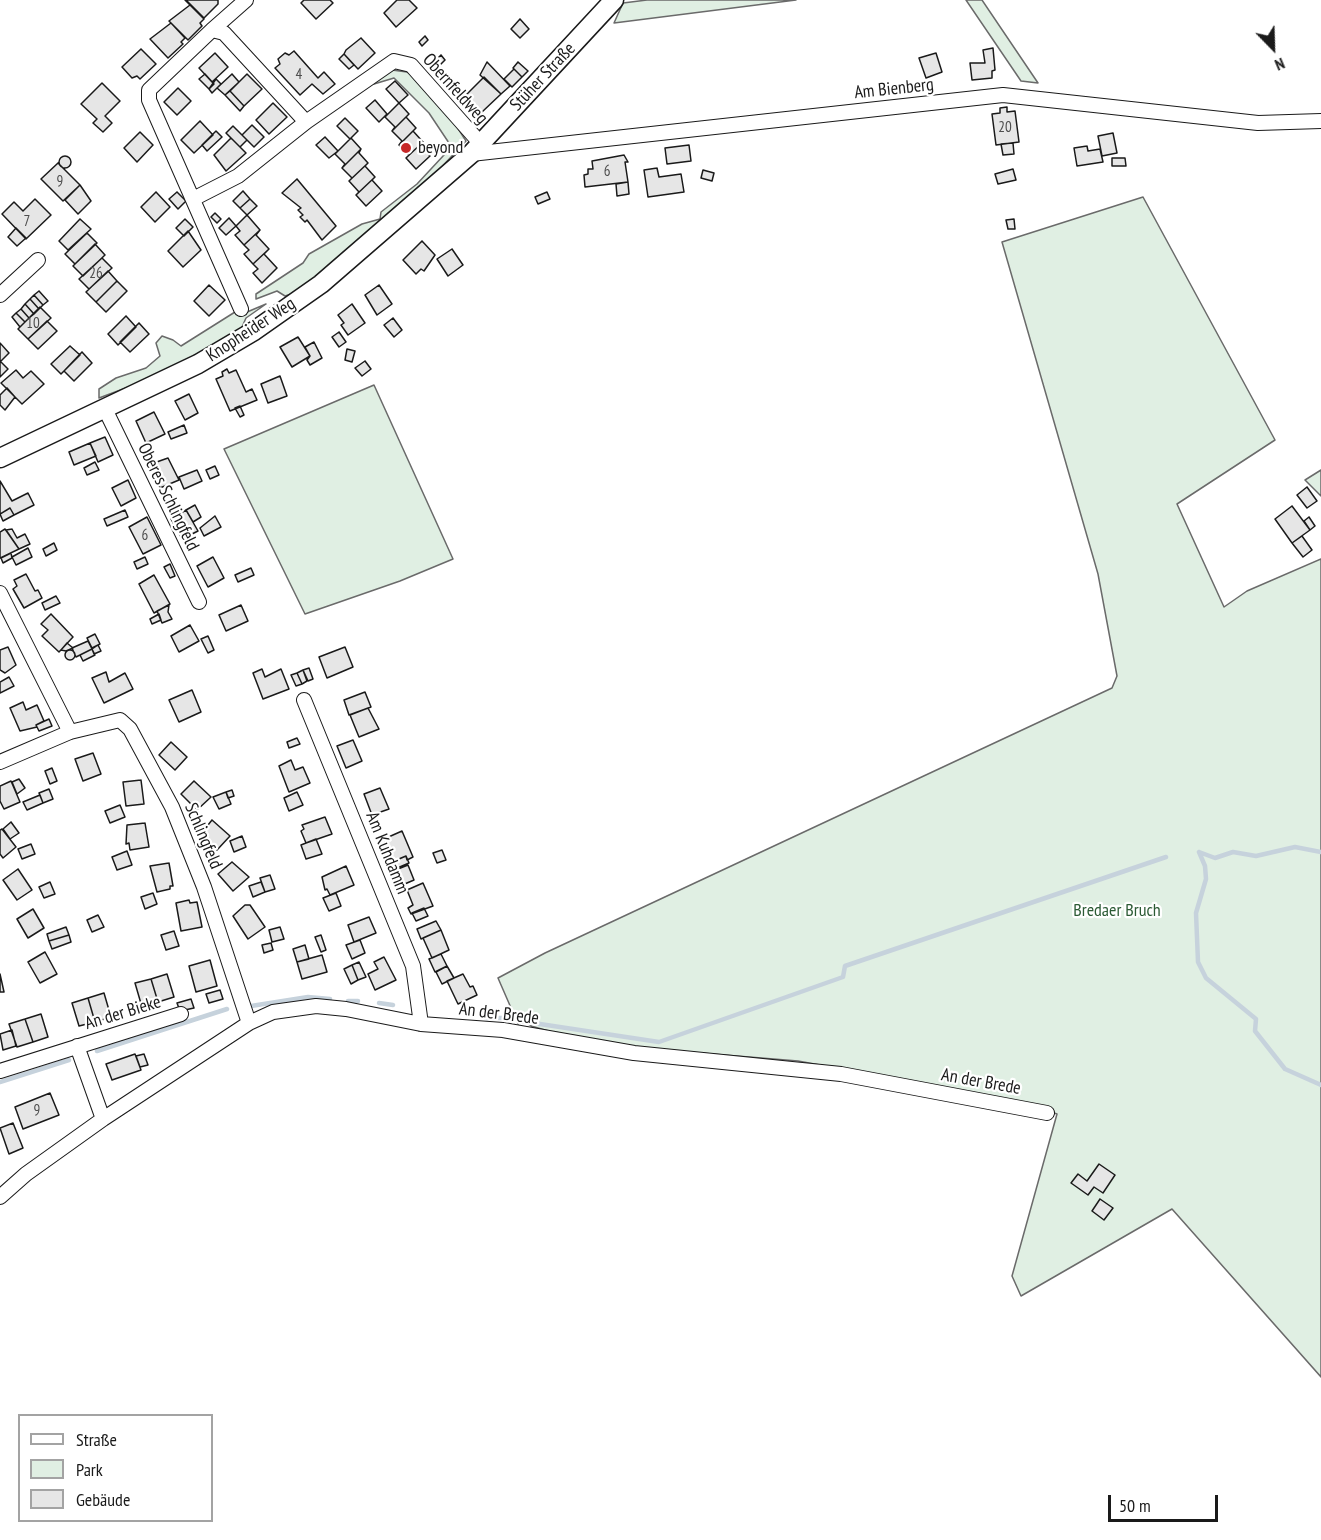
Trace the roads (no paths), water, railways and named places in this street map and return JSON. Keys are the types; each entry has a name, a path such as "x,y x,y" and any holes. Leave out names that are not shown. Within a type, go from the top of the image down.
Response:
{"main road":[{"name":"Stüher Straße","path":"476,149 614,0"},
{"name":"Knopheider Weg","path":"0,458 198,364 254,331 330,277 476,149"}],"street":[{"path":"241,309 149,100 149,90 246,0"},
{"path":"193,199 238,176 306,123 224,33 212,30"},
{"name":"Obernfeldweg","path":"306,123 388,63 400,60 411,65 476,149"},
{"name":"Am Bienberg","path":"476,149 1003,94 1258,123 1321,121"},
{"path":"0,295 38,260"},
{"name":"Oberes Schlingfeld","path":"105,409 200,602"},
{"path":"0,593 70,732"},
{"name":"Am Kuhdamm","path":"304,700 414,966 421,1024"},
{"name":"Schlingfeld","path":"0,762 70,732 120,720 130,729 172,807 204,886 249,1023"},
{"name":"An der Brede","path":"0,1197 26,1174 103,1119 249,1023 273,1012 316,1006 346,1009 421,1024 503,1030 634,1053 841,1074 1047,1113"},
{"name":"An der Bieke","path":"0,1071 181,1014"},
{"name":"An der Bieke","path":"77,1046 103,1119"}],"waterway":[{"path":"1199,852 1215,858 1233,852 1256,856 1295,847 1321,852"},
{"path":"1199,852 1205,866 1206,879 1196,913 1198,962 1206,978 1256,1019 1255,1031 1285,1069 1321,1085"},
{"path":"520,1021 659,1042 843,977 845,966 1166,857"},
{"path":"251,1006 308,997 330,999"},
{"path":"348,1001 358,1001"},
{"path":"379,1003 393,1005"},
{"path":"97,1051 227,1009"},
{"path":"486,1018 503,1018"},
{"path":"0,1082 69,1060"}],"place":[{"name":"beyond","path":"406,148"}],"park label":[{"name":"Bredaer Bruch","path":"1117,911"}]}
